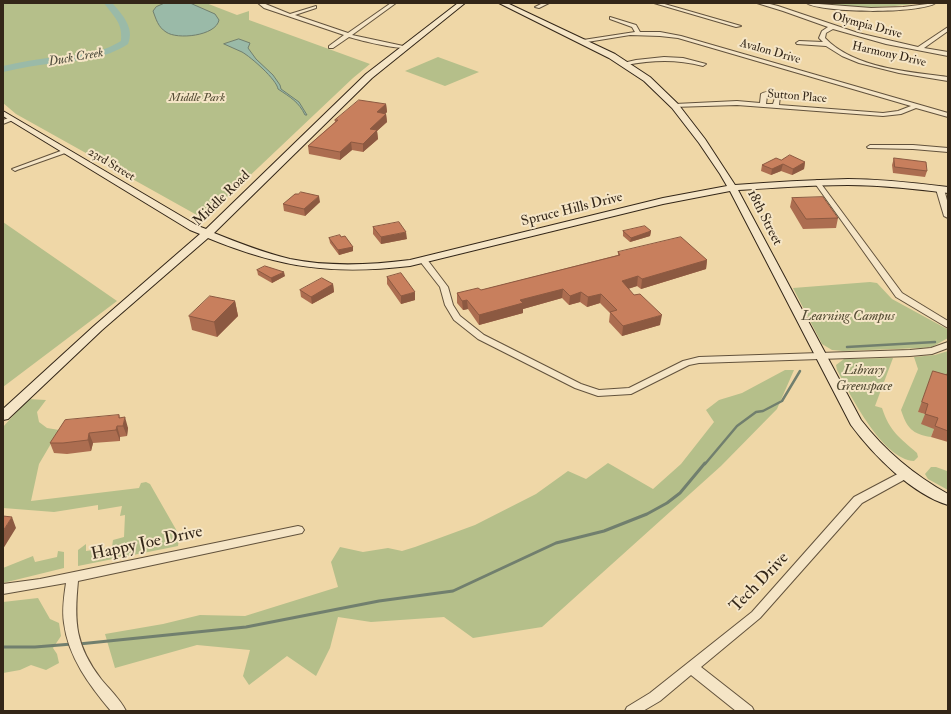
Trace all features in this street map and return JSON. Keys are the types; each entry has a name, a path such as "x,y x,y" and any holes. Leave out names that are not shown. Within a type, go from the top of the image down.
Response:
{"main road":[{"name":"Middle Road","path":"3,416 98,328 208,234 369,76 462,3"},
{"name":"18th Street","path":"502,3 626,64 647,79 675,106 707,147 733,188 822,356 836,386 865,435 891,461 926,489 948,500"},
{"name":"23rd Street","path":"3,113 7,120 66,151 188,224 208,234"},
{"name":"Spruce Hills Drive","path":"208,234 274,258 310,265 362,267 400,264 423,260 663,201 733,188 817,182 898,184 944,189"}],"street":[{"path":"260,3 347,36 366,41 405,47"},
{"path":"332,47 394,3"},
{"path":"537,7 547,3"},
{"path":"656,3 738,26"},
{"name":"Olympia Drive","path":"759,3 790,11 832,27 886,42 948,54"},
{"path":"808,3 842,8 882,9 914,7 934,3"},
{"path":"291,15 314,8"},
{"path":"612,18 634,26 638,33"},
{"path":"826,44 822,38 823,34 832,27"},
{"path":"919,49 948,28"},
{"name":"Avalon Drive","path":"583,42 616,34 638,33 679,37 948,115"},
{"path":"799,44 826,44"},
{"name":"Harmony Drive","path":"826,44 840,54 851,59 892,69 948,79"},
{"path":"626,64 647,59 676,58 703,64"},
{"path":"763,105 764,94 772,94 778,97 776,106"},
{"name":"Sutton Place","path":"675,106 717,103 890,115 915,106"},
{"path":"870,147 913,147 948,150"},
{"path":"15,169 66,151"},
{"path":"817,182 899,295 948,325"},
{"path":"944,189 948,216"},
{"path":"423,260 444,287 449,306 457,318 471,331 578,386 598,393 631,391 686,363 699,360 922,352 932,351 948,345"},
{"name":"Tech Drive","path":"632,711 655,697 756,615 858,500 907,473"},
{"name":"Happy Joe Drive","path":"3,589 72,577 298,530"},
{"path":"72,577 70,623 76,646 93,678 119,711"},
{"path":"692,668 747,711"}],"green space":[{"name":"Middle Park","path":"3,3 206,3 237,15 249,11 249,20 370,64 353,78 204,219 16,114 3,103"},
{"path":"820,3 920,3 870,7"},
{"path":"438,57 479,72 445,86 405,71"},
{"path":"3,222 117,301 3,387"},
{"name":"Learning Campus","path":"870,282 877,283 892,299 947,329 948,338 932,347 920,348 843,351 832,350 822,344 793,288"},
{"name":"Learning Campus","path":"948,351 948,387 918,412 925,414 934,429 931,437 925,436 915,432 908,426 901,410 918,369 914,357 935,355"},
{"name":"Library Greenspace","path":"893,358 875,406 882,408 892,429 917,453 918,457 914,461 902,458 890,450 879,438 850,395 837,370 836,365 844,359"},
{"path":"785,370 794,370 777,409 721,466 542,627 473,638 444,617 371,622 338,617 330,648 316,676 287,656 249,685 243,676 250,650 197,645 115,668 105,634 163,624 200,615 245,616 338,587 331,562 340,547 363,552 388,548 402,551 415,547 475,525 536,494 568,471 586,479 608,463 653,489 681,464 714,422 706,410 719,400 742,393"},
{"path":"28,399 46,400 37,412 39,422 47,428 59,430 39,464 31,501 139,488 141,483 146,482 150,484 178,533 178,546 78,566 78,550 86,544 86,551 112,547 113,540 124,537 125,515 120,516 122,506 98,510 98,505 54,512 3,508 3,427"},
{"path":"931,467 936,467 947,471 948,490 928,479 925,474"},
{"path":"58,551 64,552 64,568 3,583 3,568 33,556 35,562 57,557"},
{"path":"38,598 50,619 59,623 61,636 53,648 57,654 59,663 46,670 31,665 20,670 3,673 3,602"}],"shaded area":[{"path":"165,3 190,3 215,14 219,20 211,30 204,33 187,36 171,34 161,28 153,11 156,7"},
{"path":"239,39 250,43 248,48 256,59 273,75 281,89 299,102 307,115 305,115 294,100 278,89 277,85 269,75 257,64 242,52 224,44"}],"building":[{"path":"359,100 386,104 377,112 386,114 370,129 377,130 363,144 351,142 340,152 308,146 338,120 335,120"},
{"path":"790,155 805,162 793,169 783,164 772,169 762,165 776,158 781,160"},
{"path":"894,158 926,162 927,171 895,167"},
{"path":"301,192 319,196 304,209 283,204 295,194"},
{"path":"823,197 838,218 806,219 792,198"},
{"path":"399,222 406,232 381,237 373,227"},
{"path":"645,226 651,231 631,238 623,231"},
{"path":"340,235 341,237 345,236 353,247 338,250 329,238"},
{"path":"681,237 707,260 642,279 638,276 622,281 634,295 640,294 662,315 623,326 610,312 617,310 601,294 588,297 581,292 570,296 563,289 520,300 523,303 479,315 467,300 462,301 457,293 478,288 481,290 620,255 618,252"},
{"path":"265,266 284,272 271,278 257,270"},
{"path":"401,273 415,292 401,296 387,277"},
{"path":"322,278 333,284 311,297 300,290"},
{"path":"210,296 235,301 214,322 189,316"},
{"path":"933,371 947,375 948,373 948,431 935,426 938,418 925,414 928,404 922,402"},
{"path":"119,415 119,418 125,417 123,426 117,426 116,430 89,433 88,440 50,443 65,420"},
{"path":"3,516 12,517 3,531"}],"waterway":[{"name":"Duck Creek","path":"3,69 42,62 92,56 117,48 125,42 126,31 120,17 108,3"},
{"path":"847,347 935,342"},
{"path":"705,464 737,426 756,412 763,411 782,401 800,371"},
{"path":"79,644 246,627 379,601 453,591 556,543 604,531 647,514 667,503 680,493 705,463"},
{"path":"3,647 35,647 72,644"}]}
